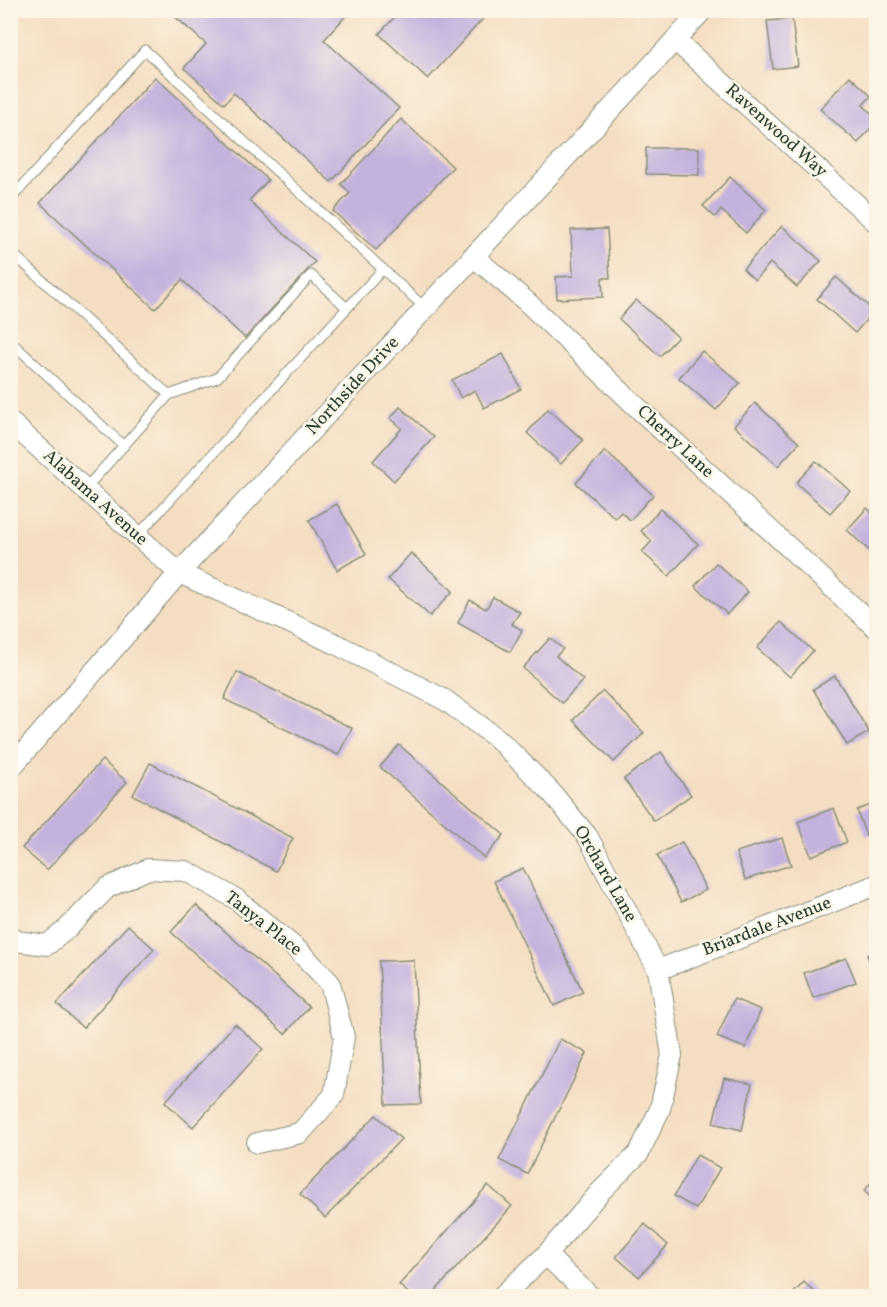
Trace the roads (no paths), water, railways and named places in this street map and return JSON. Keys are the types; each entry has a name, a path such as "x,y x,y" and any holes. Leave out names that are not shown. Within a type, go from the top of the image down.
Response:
{"street":[{"name":"Northside Drive","path":"10,769 179,573 702,10"},
{"name":"Ravenwood Way","path":"675,40 876,222"},
{"name":"Cherry Lane","path":"473,256 527,302 876,628"},
{"name":"Alabama Avenue","path":"10,422 179,573"},
{"name":"Orchard Lane","path":"179,573 336,644 445,700 498,739 551,792 588,837 658,970 672,1055 660,1109 639,1154 600,1192 546,1255 502,1296"},
{"name":"Tanya Place","path":"10,936 16,941 47,945 68,928 107,888 148,869 186,871 236,899 300,952 330,983 344,1037 334,1095 300,1133 257,1143"},
{"name":"Briardale Avenue","path":"658,970 876,885"},
{"path":"546,1255 590,1296"}],"lane":[{"path":"10,200 145,50 425,308"},
{"path":"10,251 170,395"},
{"path":"137,536 383,269"},
{"path":"85,489 170,395 217,378 311,274 347,308"},
{"path":"10,341 124,446"}]}
